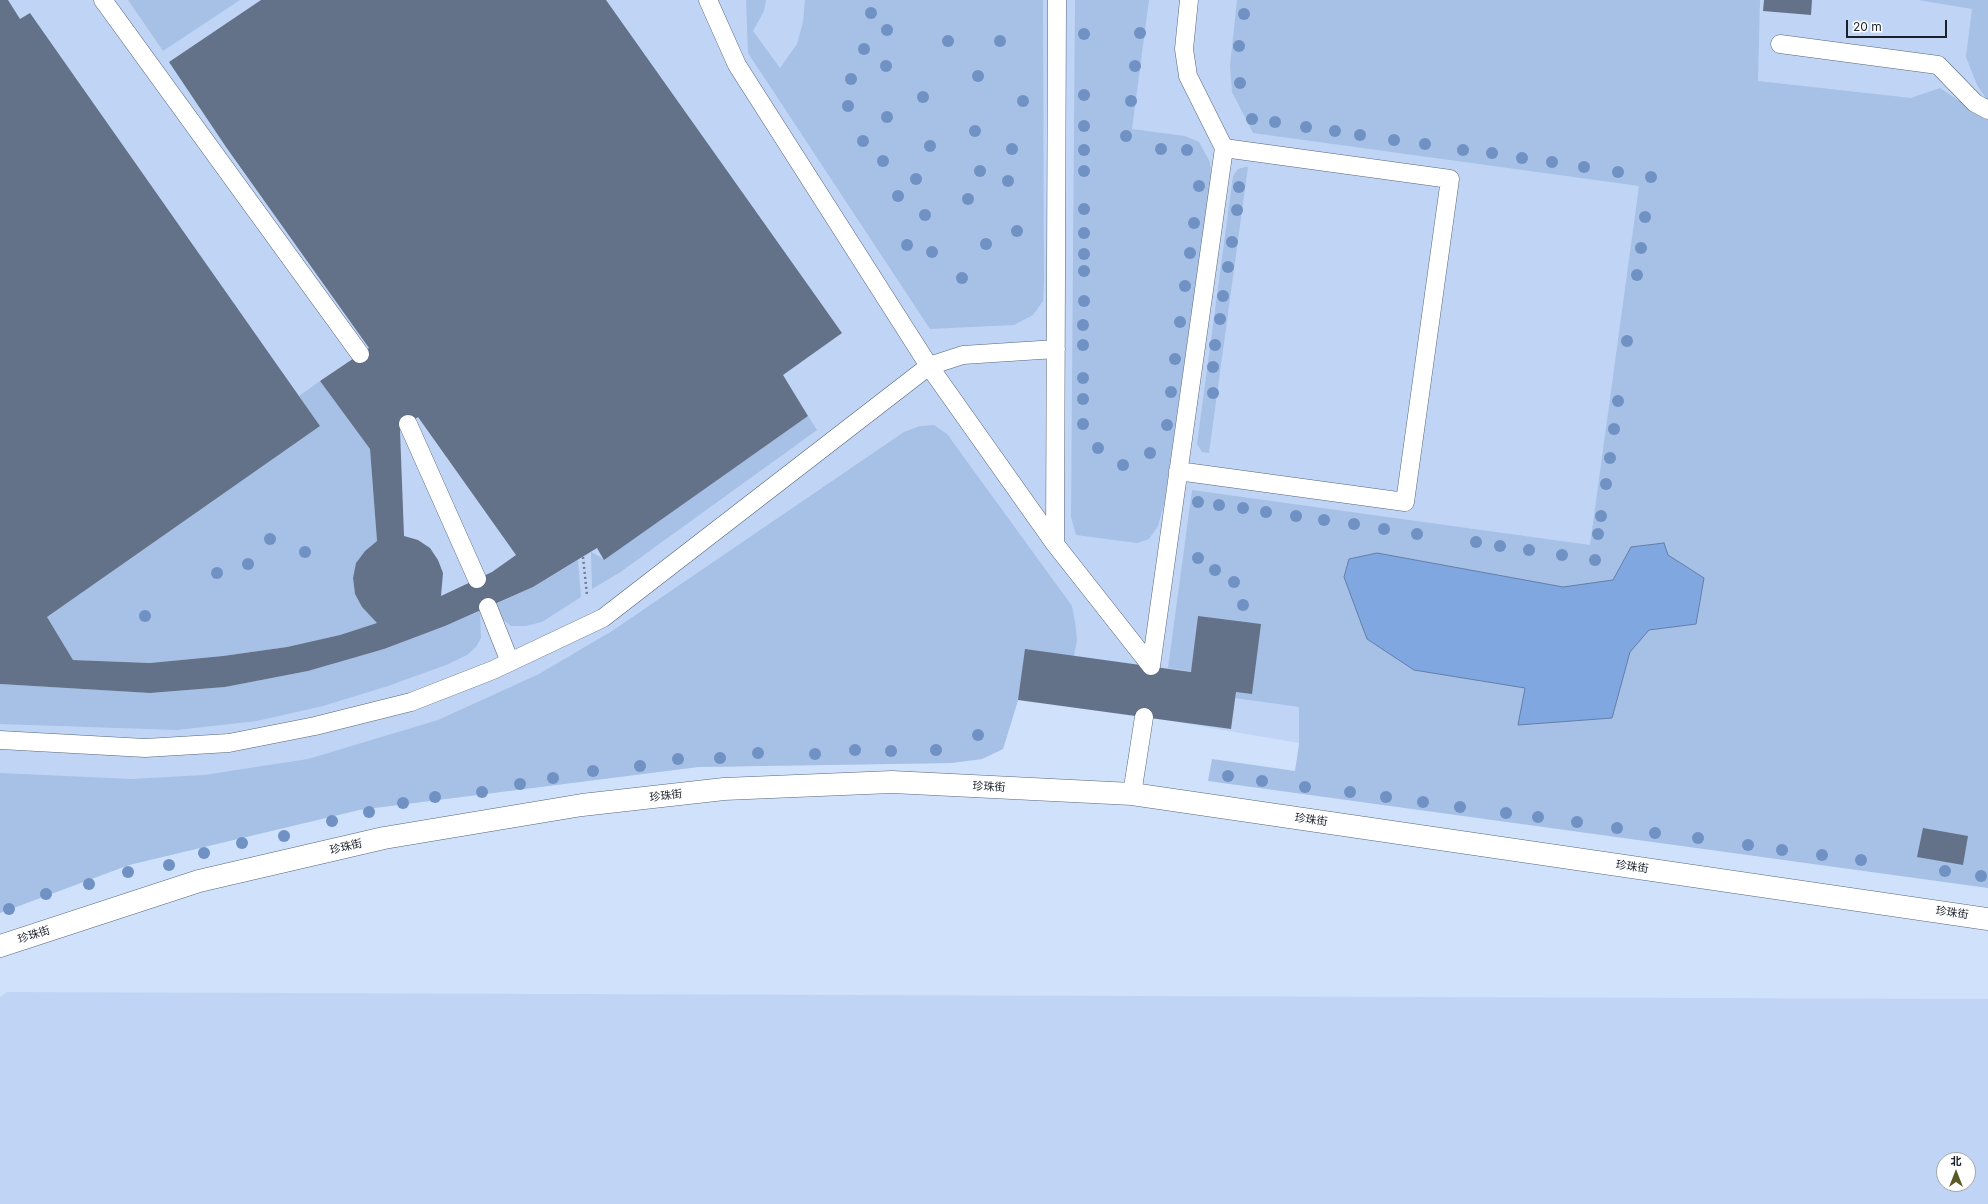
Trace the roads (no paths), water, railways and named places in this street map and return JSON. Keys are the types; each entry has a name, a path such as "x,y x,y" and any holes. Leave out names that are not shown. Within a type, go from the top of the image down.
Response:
{"street":[{"name":"珍珠街","path":"0,946 199,881 384,838 582,806 724,789 892,782 1132,794 1988,919"}],"lane":[{"path":"103,0 360,354"},
{"path":"708,0 737,65 929,366 1055,544 1151,666 1224,148 1188,76 1184,49 1189,0"},
{"path":"1055,544 1057,0"},
{"path":"1780,44 1938,65 1975,103 1988,110"},
{"path":"1178,471 1405,502 1450,179 1224,148"},
{"path":"0,740 145,748 228,743 315,726 411,702 510,662 603,618 929,366 963,355 1056,349"},
{"path":"408,424 477,579"},
{"path":"488,608 510,662"},
{"path":"1132,794 1144,717"}]}
